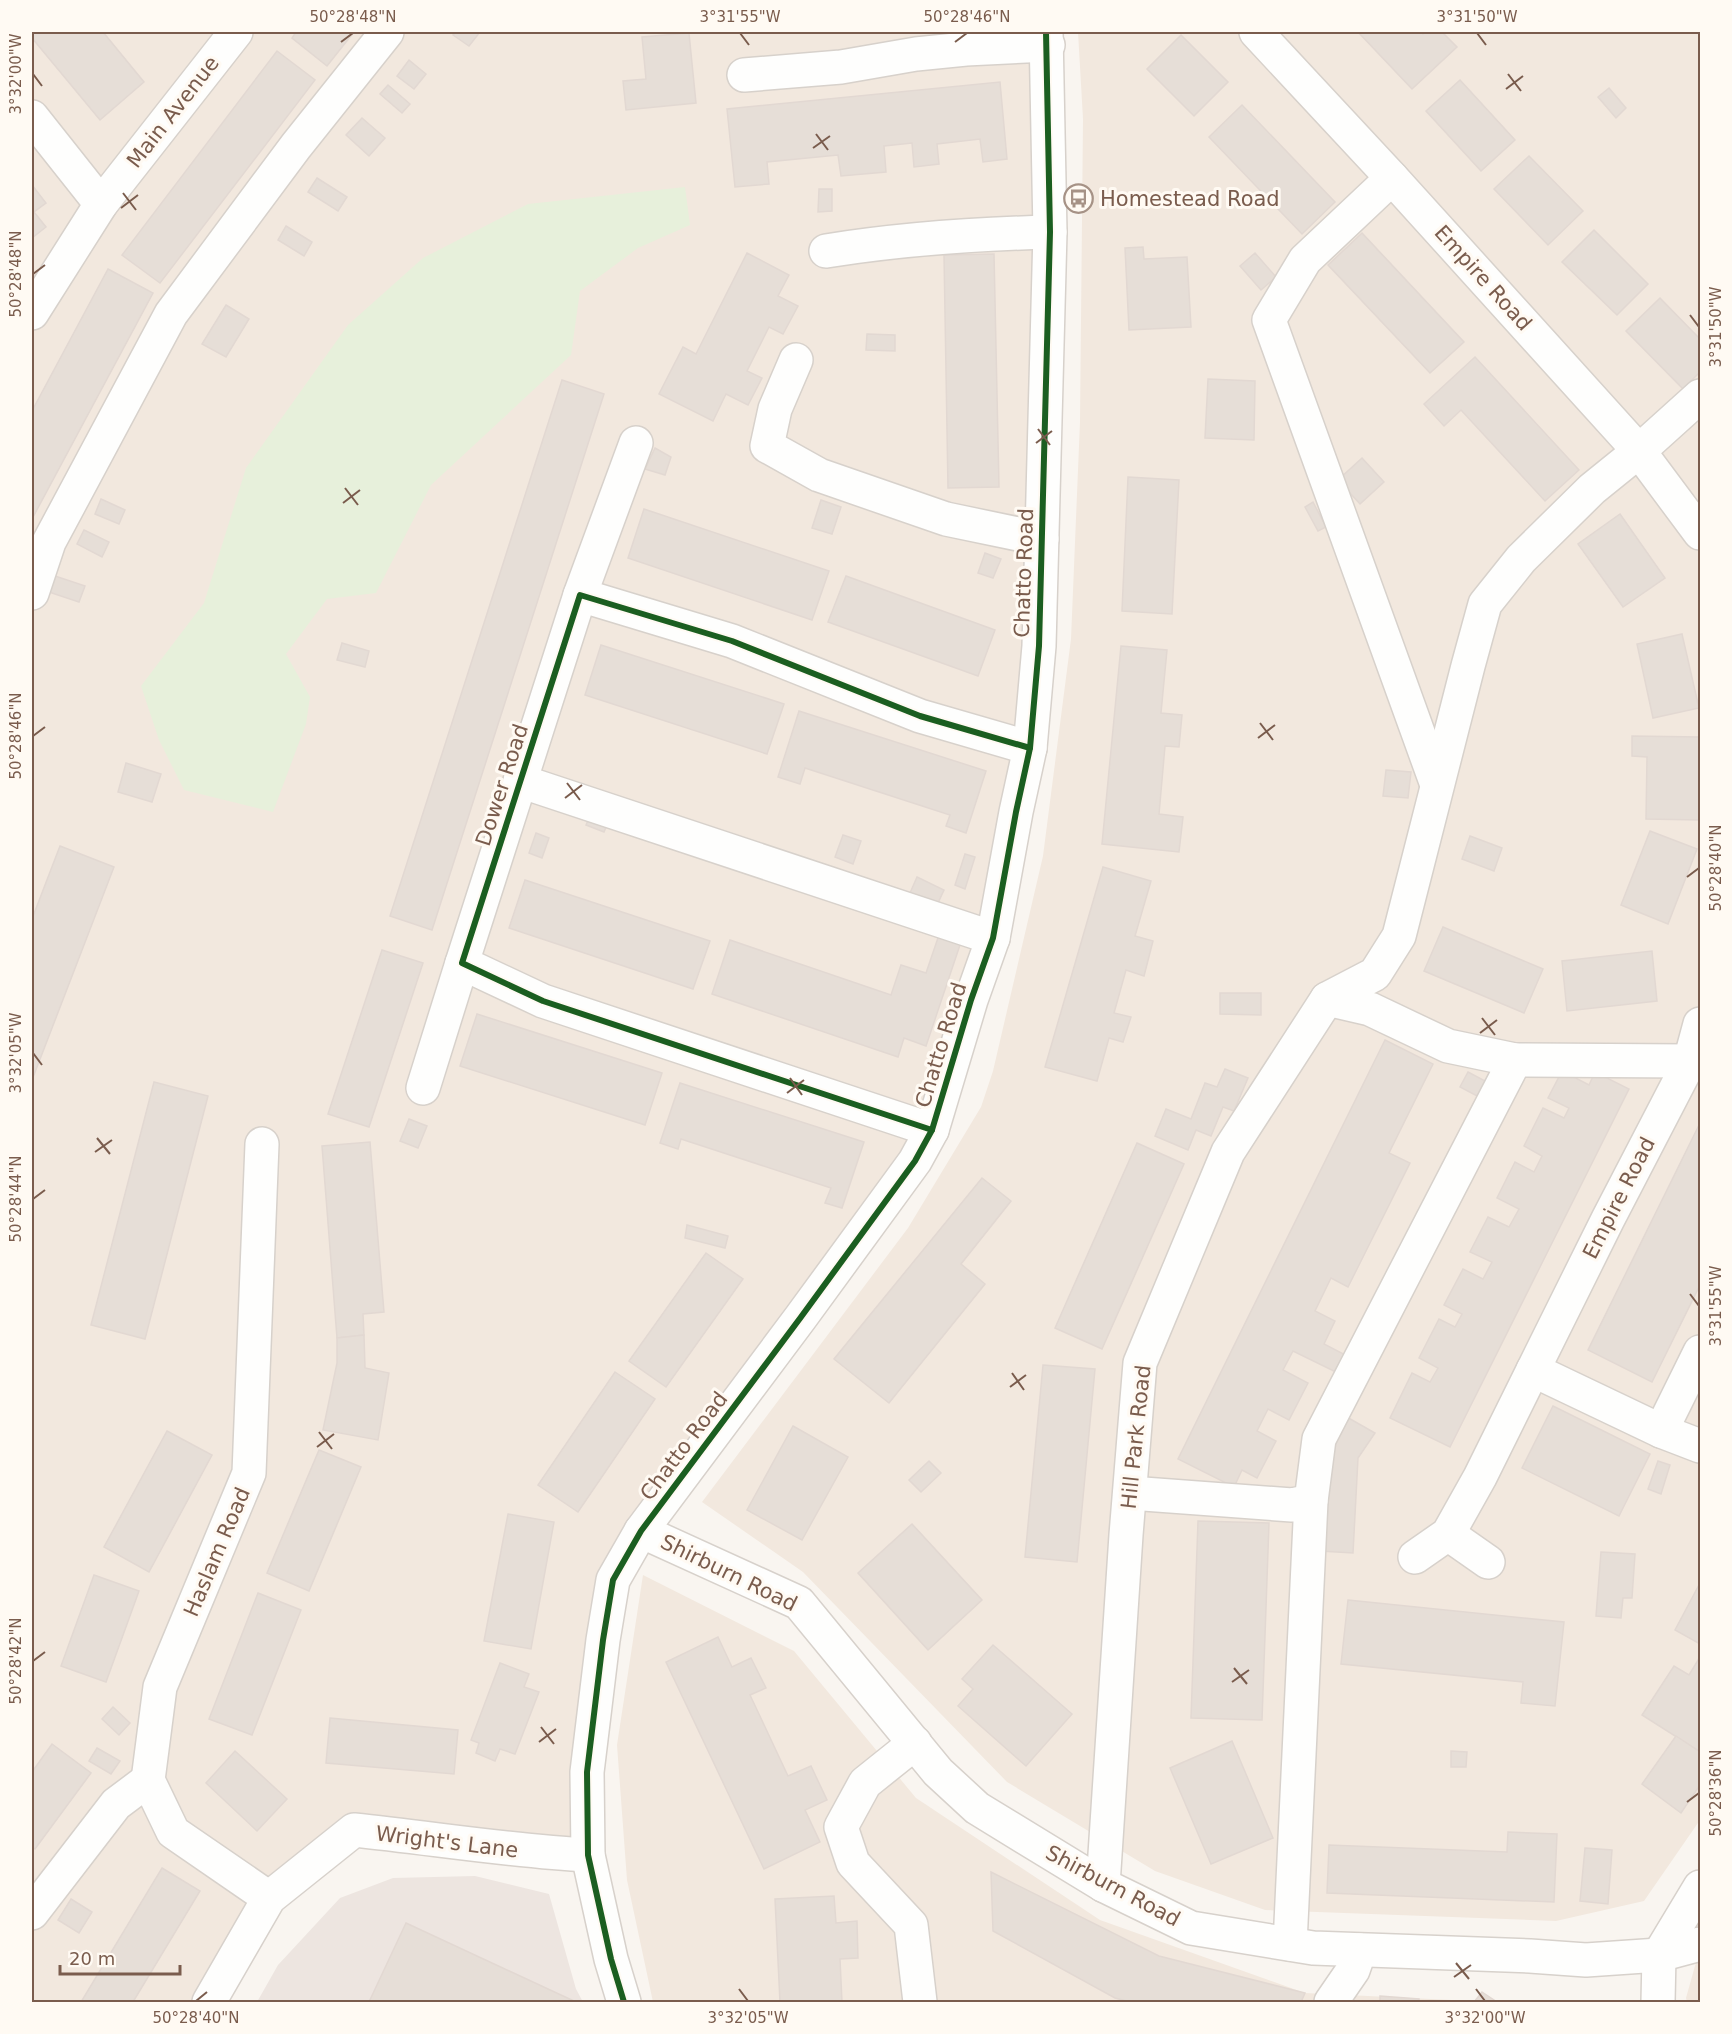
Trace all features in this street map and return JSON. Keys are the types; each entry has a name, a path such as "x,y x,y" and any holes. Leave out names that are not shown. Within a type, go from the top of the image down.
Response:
{"street":[{"name":"Main Avenue","path":"32,313 101,204 236,32"},
{"path":"32,593 49,542 171,314 296,146 387,32"},
{"name":"Empire Road","path":"1256,32 1392,178 1639,451 1701,533"},
{"path":"744,75 841,67 916,54 1047,38"},
{"name":"Chatto Road","path":"624,2002 611,1959 588,1855 587,1772 603,1640 613,1580 641,1531 909,1170 932,1130 971,1000 993,938 1030,748 1039,646 1050,232 1047,38"},
{"path":"32,117 101,204"},
{"path":"1392,178 1305,260 1269,320 1437,784"},
{"path":"826,251 988,233 1050,232"},
{"path":"796,360 774,409 767,446 819,475 935,516 1042,539"},
{"path":"1327,999 1375,974 1399,936 1485,604 1521,559 1592,489 1701,396"},
{"name":"Dower Road","path":"423,1088 580,595 636,443"},
{"path":"580,595 732,641 920,716 1030,748"},
{"path":"520,781 993,938"},
{"path":"462,963 543,1001 932,1130"},
{"path":"1327,999 1370,1008 1448,1046 1515,1060 1690,1061"},
{"name":"Hill Park Road","path":"1103,1885 1140,1363 1228,1152 1327,999"},
{"name":"Empire Road","path":"1415,1557 1448,1534 1480,1477 1608,1219 1690,1061 1701,1024"},
{"path":"1290,1944 1311,1501 1319,1439 1515,1060"},
{"name":"Haslam Road","path":"148,1780 160,1687 249,1473 262,1144"},
{"path":"1661,1431 1701,1352"},
{"path":"1533,1370 1661,1431 1701,1446"},
{"path":"1130,1493 1292,1505 1311,1501"},
{"name":"Shirburn Road","path":"641,1531 799,1603 938,1772 977,1808 1103,1885 1191,1928 1313,1948 1586,1960 1659,1955 1701,1944"},
{"path":"1448,1534 1488,1562"},
{"path":"915,1743 865,1783 841,1827 853,1863 911,1925 920,2002"},
{"path":"32,1913 116,1804 148,1780 173,1832 269,1898"},
{"name":"Wright's Lane","path":"209,2002 269,1898 354,1830 527,1851 588,1855"},
{"path":"1658,2002 1659,1955 1701,1887"},
{"path":"1331,2002 1353,1970 1360,1950"}],"shaded area":[{"path":"32,32 1046,32 1030,748 932,1130 613,1580 588,1855 354,1831 269,1898 209,2002 32,2002"},
{"path":"1078,32 1700,32 1700,1820 1644,1901 1556,1921 1265,1910 1155,1871 1007,1782 803,1572 702,1502 908,1228 981,1107 993,1071 1043,856 1071,639 1080,422 1083,119"},
{"path":"643,1575 794,1651 916,1798 1100,1920 1305,1993 1494,2002 653,2002 627,1880 617,1745"},
{"path":"475,1876 549,1894 576,1989 583,2002 257,2002 278,1965 340,1898 393,1878"},
{"path":"1700,1948 1700,2002 1687,2002 1686,1998"}],"green space":[{"path":"685,187 690,225 638,248 580,291 571,355 431,485 376,593 327,599 286,654 310,697 306,724 273,812 184,790 159,740 141,686 204,603 246,468 348,325 423,258 528,204"}],"building":[{"path":"32,32 103,32 144,82 100,120 32,38"},
{"path":"296,32 354,32 327,66 292,38"},
{"path":"456,32 480,32 469,46 453,35"},
{"path":"1358,32 1421,32 1423,34 1442,32 1457,47 1412,89"},
{"path":"689,33 696,103 626,110 623,81 646,79 642,37"},
{"path":"1181,35 1228,82 1194,116 1147,69"},
{"path":"277,51 315,80 160,283 122,255"},
{"path":"409,60 426,74 414,89 397,76"},
{"path":"1460,80 1515,140 1481,171 1426,111"},
{"path":"1000,82 1007,159 983,162 980,139 937,144 939,164 914,167 912,143 884,146 886,172 841,176 838,155 767,162 769,184 735,187 727,109"},
{"path":"388,85 410,104 402,113 380,94"},
{"path":"1609,88 1626,108 1616,118 1598,97"},
{"path":"1242,105 1335,202 1302,234 1209,137"},
{"path":"362,118 385,138 369,156 346,135"},
{"path":"1529,156 1583,211 1548,245 1494,189"},
{"path":"317,178 347,197 338,211 308,192"},
{"path":"32,185 46,203 34,212 46,227 32,238"},
{"path":"819,189 832,189 832,211 818,212"},
{"path":"286,226 312,242 304,256 278,240"},
{"path":"1594,230 1648,284 1617,315 1562,262"},
{"path":"1362,233 1464,342 1430,373 1328,265"},
{"path":"1143,247 1144,259 1187,257 1191,327 1129,330 1125,248"},
{"path":"747,253 789,275 778,296 798,306 783,334 769,327 747,371 762,378 748,405 726,394 713,421 659,394 683,347 696,354"},
{"path":"1255,253 1276,277 1261,290 1240,266"},
{"path":"994,254 999,487 948,488 944,255"},
{"path":"108,269 153,293 32,519 32,411"},
{"path":"1660,298 1700,339 1700,372 1683,389 1626,331"},
{"path":"226,305 249,319 226,357 202,344"},
{"path":"867,334 895,335 895,351 866,350"},
{"path":"1475,357 1579,470 1545,501 1461,410 1444,426 1424,404"},
{"path":"1208,379 1255,381 1254,440 1205,438"},
{"path":"562,380 604,394 432,930 390,916"},
{"path":"655,448 671,457 665,475 645,469"},
{"path":"1362,458 1384,482 1360,504 1338,480"},
{"path":"1128,477 1179,480 1172,614 1122,611"},
{"path":"101,499 125,510 119,524 95,514"},
{"path":"821,500 841,507 832,534 812,528"},
{"path":"1313,502 1326,527 1318,531 1305,507"},
{"path":"644,509 829,571 812,620 628,558"},
{"path":"1620,514 1665,578 1623,607 1578,544"},
{"path":"84,530 109,542 102,557 77,544"},
{"path":"985,553 1001,559 993,578 978,573"},
{"path":"55,576 85,586 79,602 49,592"},
{"path":"846,576 995,630 978,676 828,622"},
{"path":"1682,634 1699,708 1653,718 1637,644"},
{"path":"342,643 369,651 365,667 337,660"},
{"path":"601,645 784,704 767,754 585,695"},
{"path":"1121,646 1167,650 1161,713 1182,715 1179,747 1165,746 1159,814 1183,817 1179,852 1102,844"},
{"path":"799,711 986,771 966,833 946,826 950,815 805,768 800,784 778,777"},
{"path":"1632,736 1700,737 1700,820 1646,819 1647,757 1632,756"},
{"path":"126,763 161,774 152,802 118,792"},
{"path":"1386,770 1411,772 1408,798 1383,796"},
{"path":"591,813 609,820 604,832 586,825"},
{"path":"1650,831 1697,849 1668,924 1621,905"},
{"path":"536,833 549,838 542,858 529,853"},
{"path":"843,835 861,841 853,864 835,857"},
{"path":"1470,836 1502,848 1494,871 1462,859"},
{"path":"60,846 114,867 32,1080 32,919"},
{"path":"965,854 975,857 965,889 955,885"},
{"path":"1103,867 1151,881 1135,936 1153,941 1144,976 1126,970 1114,1013 1131,1017 1123,1042 1109,1038 1097,1081 1045,1067"},
{"path":"917,877 944,890 937,905 910,893"},
{"path":"525,880 710,941 693,989 509,928"},
{"path":"1443,927 1543,969 1524,1013 1424,971"},
{"path":"940,932 962,939 926,1046 904,1038 898,1057 712,994 730,940 891,995 901,965 926,973"},
{"path":"382,950 423,963 369,1127 328,1114"},
{"path":"1652,951 1657,1001 1567,1011 1562,961"},
{"path":"1220,993 1261,993 1261,1015 1220,1014"},
{"path":"477,1014 662,1073 645,1125 460,1066"},
{"path":"1385,1040 1433,1064 1389,1153 1410,1163 1348,1287 1331,1278 1315,1311 1335,1321 1324,1344 1353,1359 1344,1376 1293,1351 1283,1370 1308,1383 1289,1420 1268,1409 1257,1431 1276,1441 1257,1478 1242,1470 1234,1487 1178,1459"},
{"path":"1225,1069 1248,1078 1234,1111 1223,1107 1211,1136 1196,1130 1188,1150 1155,1136 1166,1109 1191,1119 1205,1083 1217,1087"},
{"path":"1562,1071 1589,1085 1595,1072 1629,1089 1450,1447 1390,1418 1412,1373 1430,1382 1438,1368 1419,1358 1439,1319 1455,1327 1462,1314 1444,1305 1463,1269 1483,1279 1492,1262 1470,1252 1488,1217 1509,1227 1519,1209 1497,1198 1515,1162 1534,1172 1542,1156 1524,1146 1543,1108 1564,1118 1569,1108 1548,1098"},
{"path":"1468,1072 1487,1082 1479,1097 1460,1087"},
{"path":"154,1082 208,1096 145,1339 91,1325"},
{"path":"680,1083 864,1142 842,1208 825,1203 831,1188 681,1139 678,1149 660,1143"},
{"path":"409,1119 427,1126 418,1148 400,1141"},
{"path":"1700,1123 1700,1285 1652,1382 1588,1350"},
{"path":"370,1142 384,1312 363,1314 364,1335 337,1338 322,1146"},
{"path":"1137,1143 1184,1164 1102,1349 1055,1328"},
{"path":"982,1178 1011,1201 961,1264 985,1284 889,1403 834,1359"},
{"path":"687,1225 728,1236 725,1248 685,1238"},
{"path":"706,1253 743,1279 666,1387 629,1361"},
{"path":"364,1335 365,1368 389,1373 378,1440 323,1430 337,1363 337,1338"},
{"path":"1043,1365 1095,1369 1077,1562 1025,1557"},
{"path":"615,1372 655,1399 578,1512 538,1485"},
{"path":"1553,1406 1650,1454 1619,1516 1522,1468"},
{"path":"1345,1416 1375,1433 1358,1458 1353,1553 1320,1551 1325,1449"},
{"path":"793,1426 848,1457 802,1540 747,1510"},
{"path":"167,1431 212,1455 149,1572 104,1547"},
{"path":"319,1450 361,1467 309,1591 267,1573"},
{"path":"929,1461 941,1473 921,1492 909,1480"},
{"path":"1658,1461 1670,1465 1661,1494 1648,1489"},
{"path":"508,1514 554,1522 531,1649 484,1641"},
{"path":"1198,1521 1269,1523 1262,1720 1191,1718"},
{"path":"912,1524 982,1600 928,1650 858,1573"},
{"path":"1601,1552 1635,1554 1632,1598 1623,1598 1621,1618 1596,1616"},
{"path":"94,1575 139,1591 106,1682 61,1666"},
{"path":"1700,1583 1700,1644 1675,1630"},
{"path":"258,1593 301,1610 252,1735 209,1719"},
{"path":"1348,1600 1564,1622 1555,1706 1521,1703 1523,1682 1341,1664"},
{"path":"718,1637 732,1667 751,1658 766,1688 750,1695 788,1776 811,1766 827,1800 805,1810 820,1842 764,1869 666,1662"},
{"path":"993,1645 1072,1714 1026,1766 958,1706 973,1689 962,1679"},
{"path":"1700,1657 1700,1752 1642,1715 1674,1666 1689,1675"},
{"path":"500,1663 529,1674 524,1687 539,1692 515,1754 500,1749 495,1761 476,1753 479,1743 471,1740"},
{"path":"113,1707 130,1723 119,1735 102,1719"},
{"path":"330,1718 458,1730 454,1774 326,1763"},
{"path":"1676,1736 1700,1752 1700,1785 1681,1813 1642,1784"},
{"path":"1232,1741 1273,1838 1211,1864 1170,1768"},
{"path":"52,1744 91,1773 35,1849 32,1847 32,1772"},
{"path":"97,1748 120,1761 111,1774 89,1761"},
{"path":"235,1751 287,1799 257,1831 206,1783"},
{"path":"1451,1751 1467,1752 1466,1767 1451,1767"},
{"path":"1508,1832 1557,1834 1554,1902 1327,1893 1329,1845 1507,1852"},
{"path":"1585,1848 1612,1850 1608,1904 1580,1901"},
{"path":"162,1868 200,1891 133,2002 81,2002"},
{"path":"991,1872 1159,1956 1305,1993 1301,2002 1130,2002 1115,1998 993,1931"},
{"path":"834,1896 836,1923 857,1921 858,1958 840,1959 842,2002 780,2002 775,1899"},
{"path":"71,1899 92,1912 79,1933 58,1920"},
{"path":"406,1923 576,2002 369,2002"},
{"path":"1482,1992 1497,2002 1474,2002"},
{"path":"1380,1996 1419,1999 1419,2002 1380,2002"}],"cycle path":[{"path":"624,2002 611,1959 588,1855 587,1772 603,1640 613,1580 641,1531 915,1161 932,1130 971,1000 993,938 1030,748 1039,646 1050,232 1046,32"},
{"path":"932,1130 543,1001 462,963 580,595 732,641 920,716 1030,748"}],"place":[{"name":"Homestead Road","path":"1079,199"}]}
